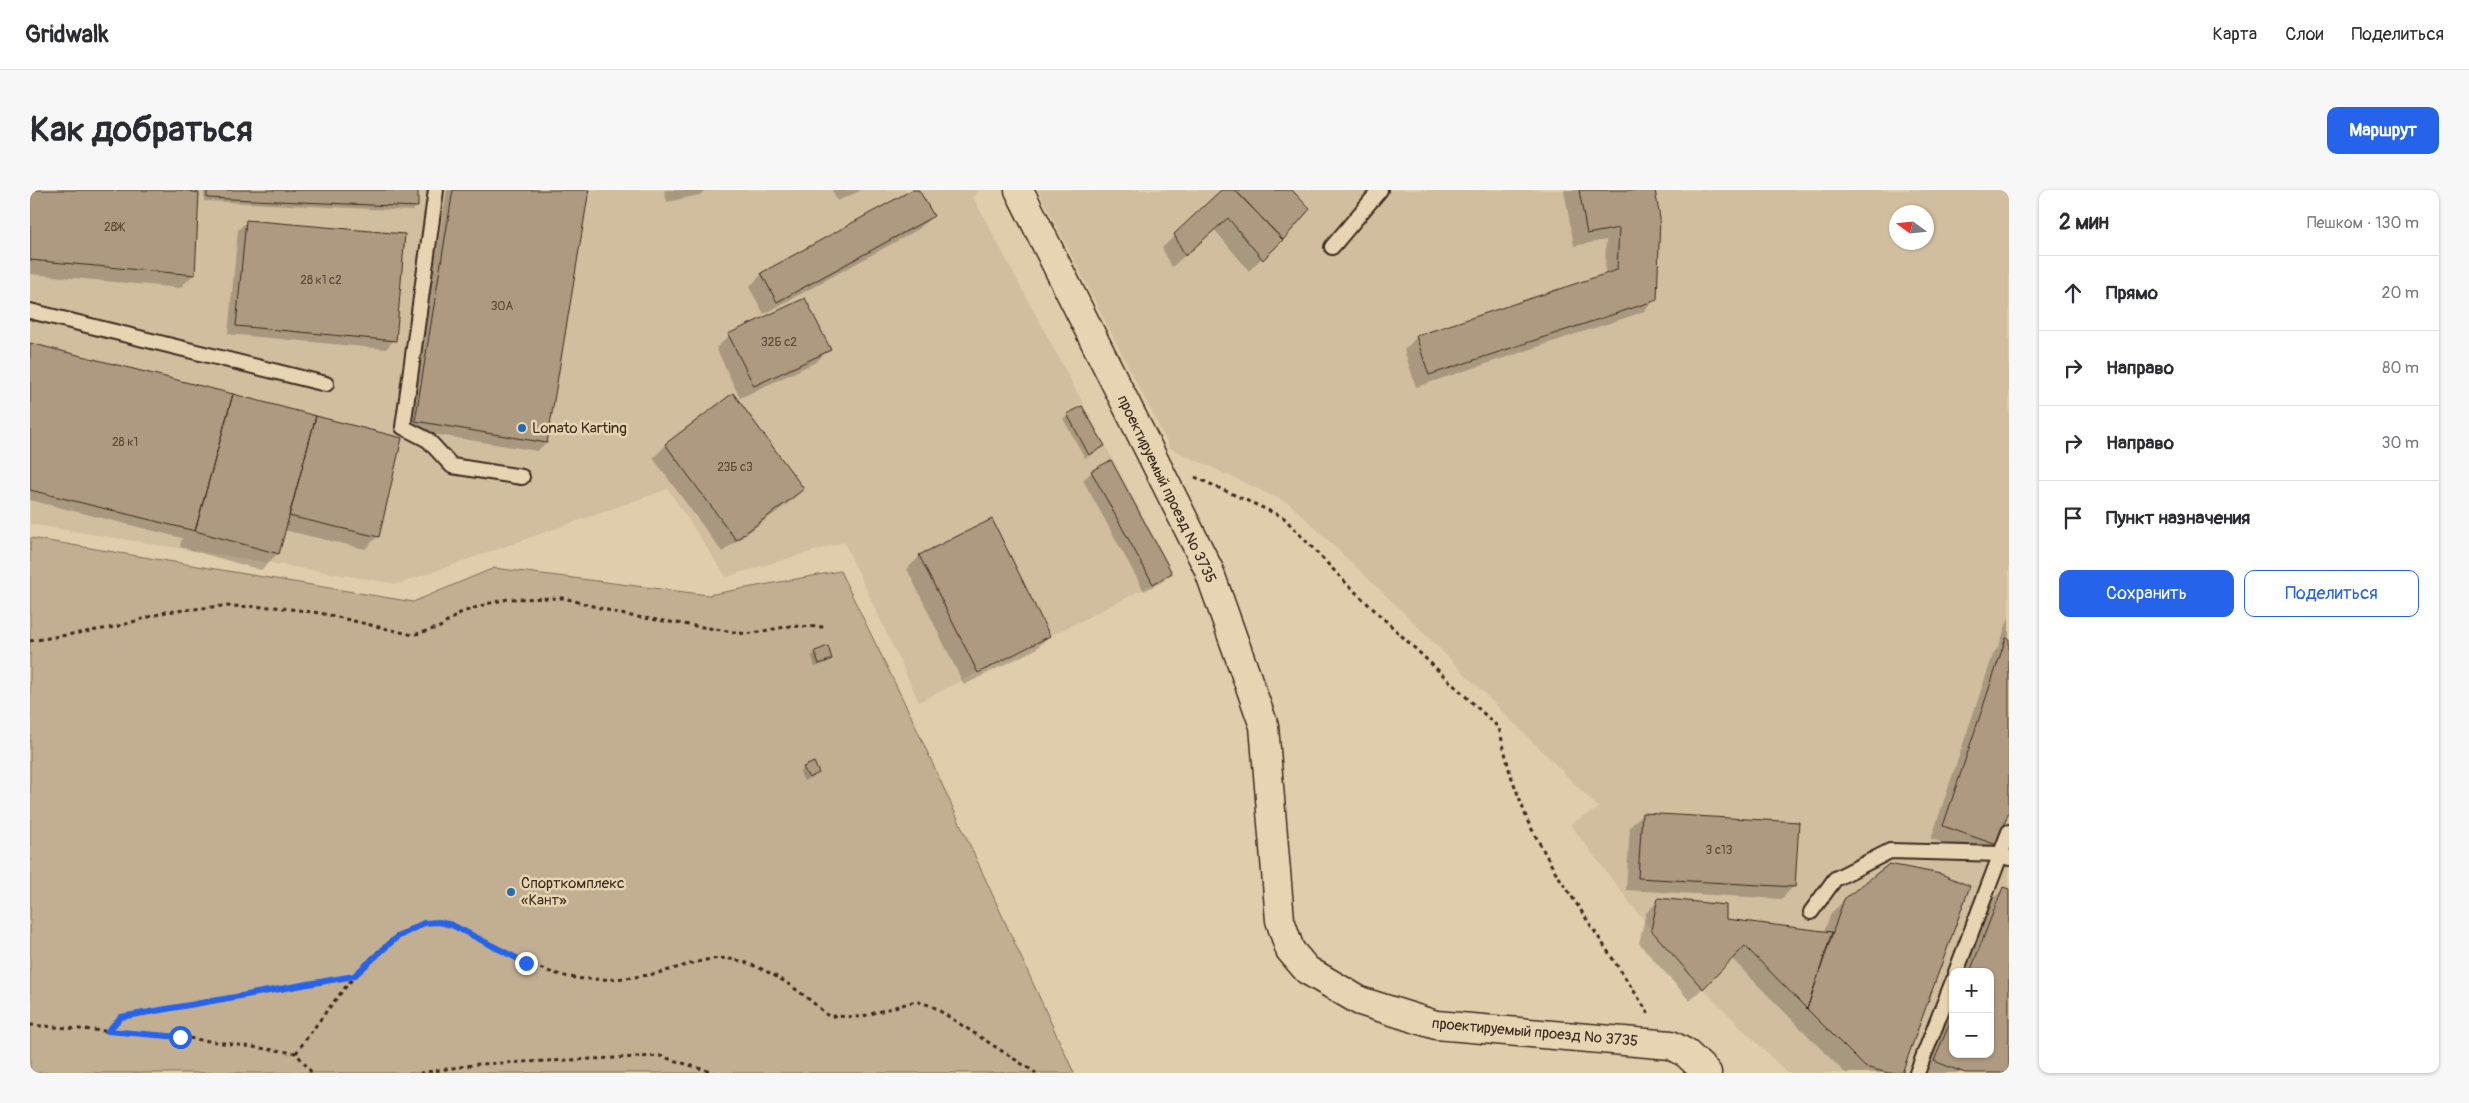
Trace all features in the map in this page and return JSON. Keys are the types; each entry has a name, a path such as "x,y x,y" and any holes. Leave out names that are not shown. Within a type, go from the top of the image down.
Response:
{"street":[{"name":"проектируемый проезд № 3735","path":"1020,190 1208,568 1264,726 1280,920 1290,950 1307,970 1360,1001 1436,1025 1671,1045 1686,1053 1707,1073"}],"lane":[{"path":"436,190 403,427 428,440 452,466 522,478"},
{"path":"1332,247 1380,190"},
{"path":"30,311 326,384"},
{"path":"1958,968 2005,856 2009,832"},
{"path":"1811,912 1835,879 1890,852 2005,856"},
{"path":"1917,1073 1949,990"}],"path":[{"path":"1152,457 1283,517 1348,585 1499,728 1510,773 1528,822 1553,868 1671,1045"},
{"path":"30,641 115,627 166,612 222,606 275,606 320,613 413,635 440,627 460,613 486,604 508,599 564,598 624,615 747,634 790,626 824,627"},
{"path":"296,1053 354,976 397,937 424,923 439,922 452,925 526,963 572,978 588,980 652,974 714,958 737,960 757,967 806,995 828,1016 860,1017 916,1000 932,1006 1036,1073"},
{"path":"108,1031 121,1017 354,976"},
{"path":"30,1025 180,1037 296,1053 312,1073"},
{"path":"420,1072 479,1064 660,1056 716,1073"}],"shaded area":[{"path":"30,190 979,190 973,197 1174,574 919,702 844,542 726,577 668,489 398,584 30,524"},
{"path":"1038,190 2009,190 2009,1073 1787,1073 1703,989 1651,930 1570,824 1599,808 1401,610 1290,504 1170,448"},
{"name":"Спорткомплекс «Кант»","path":"30,538 413,602 494,568 708,595 840,571 909,712 1074,1073 30,1073"}],"building":[{"path":"30,190 184,190 199,193 195,275 30,260"},
{"path":"207,190 418,190 418,207 207,198"},
{"path":"453,190 589,190 547,443 415,421"},
{"path":"912,190 919,190 934,216 777,302 761,273"},
{"path":"1221,190 1235,190 1283,240 1263,260 1228,218 1185,256 1174,234"},
{"path":"1235,190 1292,190 1310,209 1283,240"},
{"path":"1579,190 1655,190 1660,218 1657,300 1429,375 1416,336 1617,270 1619,228 1587,234"},
{"path":"246,220 405,234 396,341 236,326"},
{"path":"805,298 831,350 754,386 728,334"},
{"path":"30,343 233,394 195,531 30,490"},
{"path":"733,393 804,489 736,540 665,444"},
{"path":"233,394 316,416 279,554 195,531"},
{"path":"1082,406 1105,446 1089,455 1067,414"},
{"path":"316,416 402,438 379,537 289,516"},
{"path":"1111,460 1172,573 1153,584 1091,471"},
{"path":"992,519 1050,636 978,673 919,555"},
{"path":"2006,638 2009,639 2009,811 1997,845 1943,826"},
{"path":"828,646 832,659 819,664 815,651"},
{"path":"814,762 819,773 809,778 803,767"},
{"path":"1642,813 1799,822 1795,887 1638,878"},
{"path":"1889,864 1941,874 1970,886 1902,1073 1888,1073 1865,1067 1807,1009 1844,899"},
{"path":"2003,887 2009,889 2009,1073 1965,1073 1934,1061 1949,1025 1949,1058 1994,1058 1994,968 1972,968"},
{"path":"1658,898 1726,905 1726,919 1832,932 1807,1009 1745,946 1703,989 1651,930"}],"place":[{"name":"Lonato Karting","path":"522,428"},
{"name":"Спорткомплекс «Кант»","path":"511,892"}],"route":[{"path":"180,1037 108,1031 121,1017 354,976 397,937 424,923 439,922 452,925 526,963"}]}
